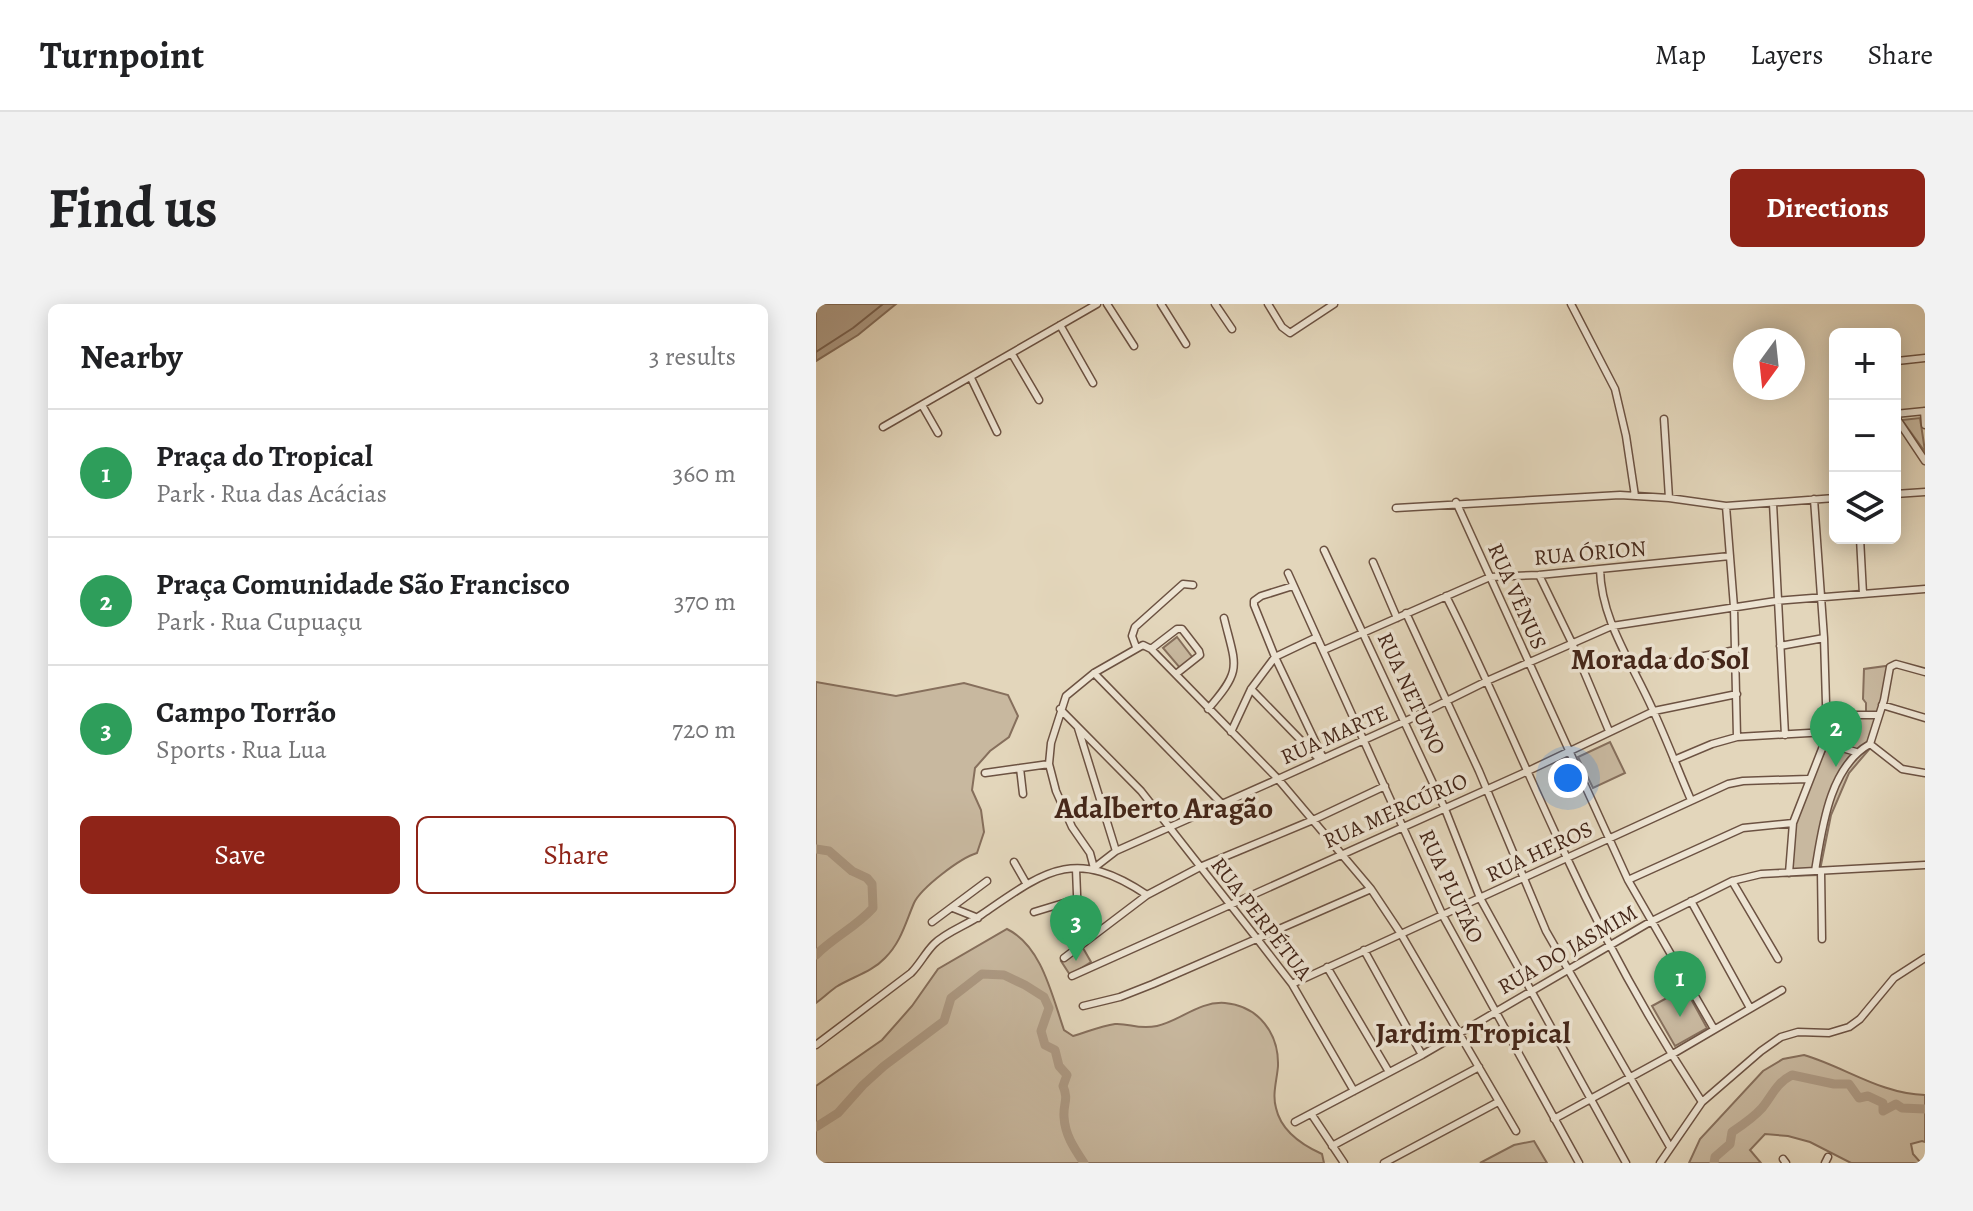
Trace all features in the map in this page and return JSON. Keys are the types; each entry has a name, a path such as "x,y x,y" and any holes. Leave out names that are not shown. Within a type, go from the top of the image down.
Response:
{"street":[{"path":"883,427 1097,304"},
{"path":"1107,304 1134,346"},
{"path":"1161,304 1186,344"},
{"path":"1215,304 1232,329"},
{"path":"1268,304 1286,332 1296,330 1334,304"},
{"path":"1571,304 1615,389 1635,496"},
{"path":"1060,325 1093,383"},
{"path":"1012,354 1039,400"},
{"path":"1901,361 1925,358"},
{"path":"971,378 997,432"},
{"path":"922,405 938,433"},
{"path":"1901,414 1924,411 1925,425"},
{"path":"1664,419 1669,498"},
{"path":"1901,424 1925,461"},
{"path":"1901,494 1925,492"},
{"path":"1396,508 1456,502 1635,496 1726,506 1829,498"},
{"path":"1789,873 1793,823 1827,732 1822,597 1814,499"},
{"name":"RUA VÊNUS","path":"1456,502 1628,880 1714,1029"},
{"path":"1773,503 1785,735"},
{"path":"1726,506 1734,607 1737,737"},
{"path":"1860,544 1863,594"},
{"name":"RUA NETUNO","path":"1324,550 1406,721 1480,898 1626,1163"},
{"name":"RUA ÓRION","path":"1324,650 1490,577 1730,556"},
{"path":"1373,562 1397,618"},
{"path":"1600,569 1602,597 1612,626 1654,711 1691,800"},
{"name":"RUA PLUTÃO","path":"1288,573 1443,916 1579,1163"},
{"path":"1539,575 1609,731"},
{"path":"1193,585 1183,584 1135,627 1132,636 1140,646 1151,649 1278,779 1371,889 1401,934 1516,1131"},
{"path":"1293,586 1261,596 1254,601 1254,605 1322,759"},
{"name":"RUA MARTE","path":"1094,868 1116,851 1169,826 1612,626 1776,601 1925,589"},
{"path":"1446,596 1489,680 1566,858 1671,1055 1702,1102"},
{"path":"1406,613 1546,931 1670,1147"},
{"path":"1208,709 1230,684 1235,671 1224,618"},
{"path":"1151,649 1177,629 1182,629 1200,655 1176,674"},
{"path":"1231,732 1251,689 1275,657 1317,637"},
{"path":"1780,646 1824,638"},
{"path":"1094,868 1090,853 1062,807 1049,764 1051,743 1066,696 1094,673 1140,646"},
{"path":"1634,669 1736,650"},
{"path":"1822,939 1818,871 1821,837 1833,794 1856,752 1870,744 1890,667 1894,663 1925,672"},
{"path":"1094,673 1221,803"},
{"path":"1251,689 1322,759"},
{"name":"RUA MERCÚRIO","path":"1072,976 1342,852 1445,809 1654,711 1737,694"},
{"path":"1882,705 1925,718"},
{"name":"RUA PERPÉTUA","path":"1060,709 1141,791 1292,984 1354,1091"},
{"path":"1826,715 1879,715"},
{"path":"1077,727 1116,851"},
{"path":"1674,760 1737,737 1827,732"},
{"path":"1825,743 1856,752"},
{"path":"1870,744 1902,769 1925,773"},
{"path":"985,773 1049,764"},
{"path":"1020,768 1023,794"},
{"name":"RUA HEROS","path":"1292,984 1691,800 1743,781 1808,779"},
{"path":"1064,958 1147,895 1200,867 1385,786"},
{"path":"1628,880 1743,828 1793,823"},
{"path":"1014,862 1026,883"},
{"name":"RUA DO JASMIM","path":"1295,1122 1422,1055 1650,922 1732,881 1761,874 1925,865"},
{"path":"816,1045 911,973 922,963 934,944 978,918 1026,883 1055,870 1094,868 1118,877 1147,895"},
{"path":"1061,929 1078,919 1076,869"},
{"path":"932,922 987,881"},
{"path":"1732,881 1778,959"},
{"path":"1083,1006 1120,997 1371,889"},
{"path":"1034,912 1077,899"},
{"path":"1691,901 1750,1008"},
{"path":"953,908 978,918"},
{"path":"1364,950 1422,1055"},
{"path":"1660,1163 1702,1102 1761,1051 1781,1037 1802,1031 1837,1031 1854,1024 1898,974 1925,958"},
{"path":"1327,967 1389,1072"},
{"path":"1554,1119 1782,990"},
{"path":"1332,1146 1479,1067"},
{"path":"1384,1163 1498,1102"},
{"path":"1312,1115 1344,1163"}],"shaded area":[{"path":"1920,418 1925,451 1925,452 1902,420"},
{"path":"1177,637 1193,658 1180,668 1163,648"},
{"path":"1893,665 1872,746 1849,773 1831,815 1819,875 1787,876 1794,828 1811,779 1828,745 1828,717 1866,716 1864,669"},
{"path":"816,682 896,696 964,683 1008,695 1018,716 1009,737 990,751 975,768 972,790 981,810 984,832 977,853 942,874 924,890 914,903 899,939 880,963 836,987 816,1003"},
{"path":"1610,742 1625,773 1593,788 1578,757"},
{"path":"1007,929 1029,947 1037,959 1064,1030 1073,1036 1115,1024 1157,1026 1216,1003 1237,1005 1257,1016 1275,1043 1278,1066 1274,1098 1282,1124 1293,1136 1322,1154 1324,1163 816,1163 816,1086 882,1040 912,1006 938,969"},
{"path":"1083,948 1091,962 1070,975 1061,961"},
{"path":"1685,988 1707,1028 1675,1046 1652,1006"},
{"path":"1804,1055 1893,1090 1925,1095 1925,1142 1911,1144 1913,1154 1921,1163 1851,1163 1810,1142 1765,1134 1750,1150 1761,1163 1689,1163 1700,1139 1763,1071 1783,1059"},
{"path":"1534,1141 1547,1163 1480,1163 1514,1145"}],"water":[{"path":"816,304 896,304 858,335 816,361"}],"waterway":[{"path":"816,849 829,851 852,871 867,878 872,884 873,908 816,955"},
{"path":"816,1127 838,1113 884,1066 944,1021 951,998 982,974 1004,975 1044,997 1049,1008 1041,1031 1045,1045 1055,1050 1059,1066 1067,1075 1063,1086 1066,1130 1084,1163"},
{"path":"1714,1163 1715,1157 1730,1144 1732,1132 1759,1111 1778,1086 1792,1075 1849,1084 1859,1098 1868,1096 1883,1103 1883,1111 1896,1104 1902,1108 1925,1109"}],"place":[{"name":"Praça Comunidade São Francisco","path":"1836,767"},
{"name":"Campo Torrão","path":"1076,961"},
{"name":"Praça do Tropical","path":"1680,1017"}],"district":[{"name":"Morada do Sol","path":"1660,659"},
{"name":"Adalberto Aragão","path":"1164,808"},
{"name":"Jardim Tropical","path":"1473,1033"}]}
